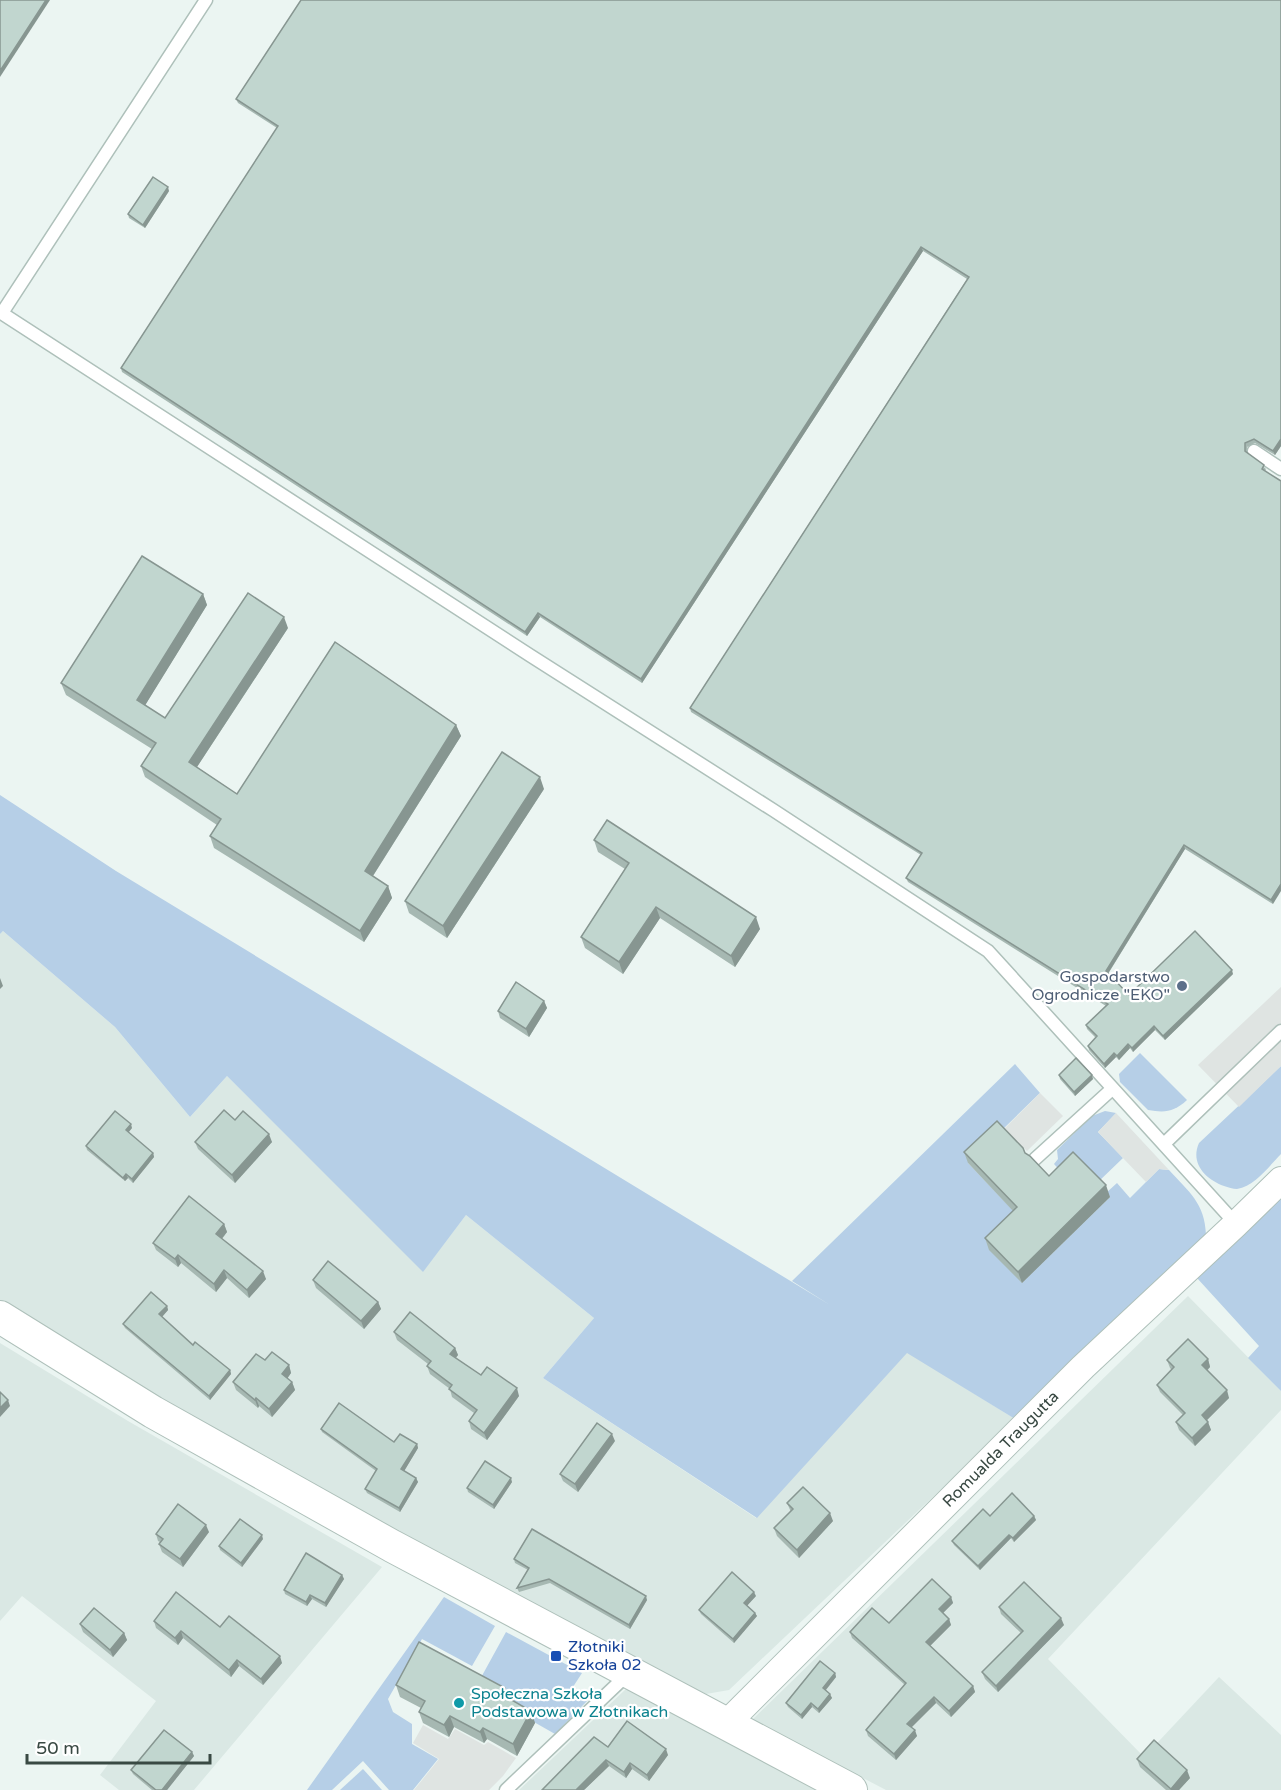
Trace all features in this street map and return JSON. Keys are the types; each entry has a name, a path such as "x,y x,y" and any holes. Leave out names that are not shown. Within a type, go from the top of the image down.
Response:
{"street":[{"name":"Romualda Traugutta","path":"725,1725 1083,1367 1281,1179"},
{"path":"0,1317 153,1412 392,1546 851,1790"}],"lane":[{"path":"206,0 1,312 988,951 1236,1224"},
{"path":"1254,451 1281,470"},
{"path":"1164,1144 1281,1030"},
{"path":"1035,1159 1112,1089"},
{"path":"506,1790 630,1672"}],"shaded area":[{"path":"0,795 116,871 830,1305 792,1281 1015,1064 1040,1093 968,1163 1021,1219 1022,1283 1110,1197 1106,1193 1117,1183 1130,1198 1159,1169 1169,1170 1195,1199 1203,1214 1206,1235 1015,1419 907,1353 757,1518 543,1378 594,1318 466,1215 423,1272 227,1076 190,1117 115,1027 3,931 0,934"},
{"path":"3,931 115,1027 190,1117 227,1076 423,1271 466,1215 594,1318 543,1378 756,1518 907,1352 1015,1419 729,1690 706,1694 640,1662 153,1404 0,1309 0,934"},
{"path":"1281,987 1281,1066 1239,1107 1198,1065"},
{"path":"1140,1053 1187,1100 1169,1111 1148,1110 1120,1082 1119,1074"},
{"path":"1281,1066 1281,1154 1261,1175 1244,1187 1234,1189 1217,1183 1205,1175 1198,1164 1196,1157 1199,1143"},
{"path":"1040,1093 1063,1116 1027,1151 1004,1129"},
{"path":"1105,1111 1116,1113 1098,1132 1123,1158 1097,1183 1065,1176 1054,1164 1058,1159 1057,1150 1092,1116"},
{"path":"1116,1113 1169,1170 1159,1169 1146,1182 1098,1132"},
{"path":"1281,1196 1281,1391 1248,1358 1259,1346 1197,1278"},
{"path":"1188,1296 1281,1391 1281,1410 1048,1659 1144,1757 1219,1677 1281,1735 1281,1790 886,1790 752,1720"},
{"path":"0,1343 128,1421 382,1567 194,1790 119,1790 100,1775 156,1701 22,1596 0,1621"},
{"path":"444,1597 495,1626 472,1666 422,1639 388,1699 393,1712 412,1724 412,1744 438,1759 413,1790 389,1790 363,1761 332,1790 307,1790"},
{"path":"506,1632 582,1673 571,1690 588,1700 555,1734 506,1706 478,1683"},
{"path":"627,1688 639,1695 823,1790 519,1790"},
{"path":"423,1725 448,1739 455,1729 484,1745 488,1742 516,1758 489,1790 414,1790 439,1759 413,1743"},
{"path":"363,1769 382,1790 340,1790"}],"building":[{"path":"0,0 46,0 0,71"},
{"path":"301,0 1281,0 1281,439 1273,451 1254,439 1245,443 1245,451 1264,465 1262,469 1281,481 1281,884 1271,900 1184,845 1106,971 1129,995 1195,931 1232,970 1163,1036 1154,1026 1132,1048 1128,1044 1117,1056 1114,1053 1104,1064 1088,1046 1097,1036 1086,1025 1108,1004 906,878 922,853 690,708 969,277 921,247 641,679 538,613 525,632 121,368 278,126 236,99"},
{"path":"153,177 168,187 143,225 128,214"},
{"path":"142,556 203,594 137,700 165,718 248,593 284,617 189,762 237,794 335,642 456,725 365,871 388,886 360,931 210,836 221,819 141,766 156,743 61,683"},
{"path":"502,752 540,777 443,926 405,901"},
{"path":"607,820 756,917 731,956 656,907 619,962 581,937 629,863 594,840"},
{"path":"516,982 544,1001 526,1029 498,1011"},
{"path":"1076,1058 1092,1075 1074,1092 1059,1075"},
{"path":"224,1110 235,1120 243,1111 269,1134 232,1175 195,1142"},
{"path":"115,1111 131,1124 126,1130 153,1153 132,1179 126,1174 123,1178 86,1146"},
{"path":"997,1121 1049,1176 1073,1152 1106,1185 1018,1272 985,1238 1017,1207 964,1152"},
{"path":"189,1196 224,1224 216,1234 263,1271 247,1290 224,1270 214,1284 178,1255 175,1259 153,1243"},
{"path":"328,1261 378,1302 361,1321 313,1280"},
{"path":"151,1292 167,1306 159,1314 193,1345 195,1342 230,1370 209,1396 123,1324"},
{"path":"410,1312 455,1348 450,1354 481,1375 487,1367 517,1388 484,1433 469,1421 477,1410 449,1389 452,1385 427,1366 431,1361 394,1332"},
{"path":"1188,1339 1208,1359 1202,1365 1227,1390 1202,1415 1208,1422 1192,1438 1176,1422 1185,1413 1157,1385 1174,1367 1167,1360"},
{"path":"272,1352 289,1365 282,1374 292,1382 269,1409 233,1382 256,1354 265,1360"},
{"path":"0,1392 8,1400 0,1408"},
{"path":"339,1403 394,1442 400,1434 417,1444 401,1469 416,1478 399,1508 365,1489 377,1469 321,1429"},
{"path":"597,1423 612,1434 575,1484 560,1474"},
{"path":"485,1461 511,1478 493,1505 467,1488"},
{"path":"803,1487 830,1513 797,1550 774,1528 793,1509 787,1503"},
{"path":"1012,1493 1034,1516 1013,1538 1009,1535 978,1566 952,1541 983,1509 990,1516"},
{"path":"178,1504 206,1525 180,1559 159,1544 163,1539 156,1534"},
{"path":"240,1519 262,1535 241,1563 219,1546"},
{"path":"532,1529 646,1596 629,1625 549,1579 517,1588 529,1568 514,1559"},
{"path":"306,1553 342,1575 325,1603 310,1595 306,1602 284,1590"},
{"path":"732,1572 754,1592 744,1603 755,1613 733,1639 699,1610"},
{"path":"932,1579 951,1597 939,1609 949,1619 926,1642 973,1686 949,1711 934,1697 907,1724 915,1730 894,1754 866,1730 906,1683 850,1632 872,1608 889,1623"},
{"path":"1024,1582 1061,1618 996,1686 982,1672 1023,1631 999,1607"},
{"path":"176,1592 220,1627 229,1616 280,1656 261,1679 237,1660 229,1670 181,1631 175,1638 154,1621"},
{"path":"94,1608 124,1633 110,1650 80,1624"},
{"name":"Społeczna Szkoła Podstawowa w Złotnikach","path":"419,1642 505,1688 501,1694 531,1711 513,1744 483,1728 480,1732 450,1716 444,1725 419,1712 425,1701 396,1685"},
{"path":"820,1661 835,1673 823,1688 830,1694 818,1709 811,1703 801,1715 786,1703"},
{"path":"627,1721 666,1749 647,1775 630,1763 624,1772 606,1760 576,1790 542,1790 594,1737 608,1747"},
{"path":"164,1730 192,1752 162,1790 156,1790 131,1770"},
{"path":"1154,1740 1187,1770 1171,1789 1137,1759"}],"place":[{"name":"Gospodarstwo Ogrodnicze \"EKO\"","path":"1182,986"},
{"name":"Złotniki Szkoła 02","path":"556,1656"},
{"name":"Społeczna Szkoła Podstawowa w Złotnikach","path":"459,1703"}]}
